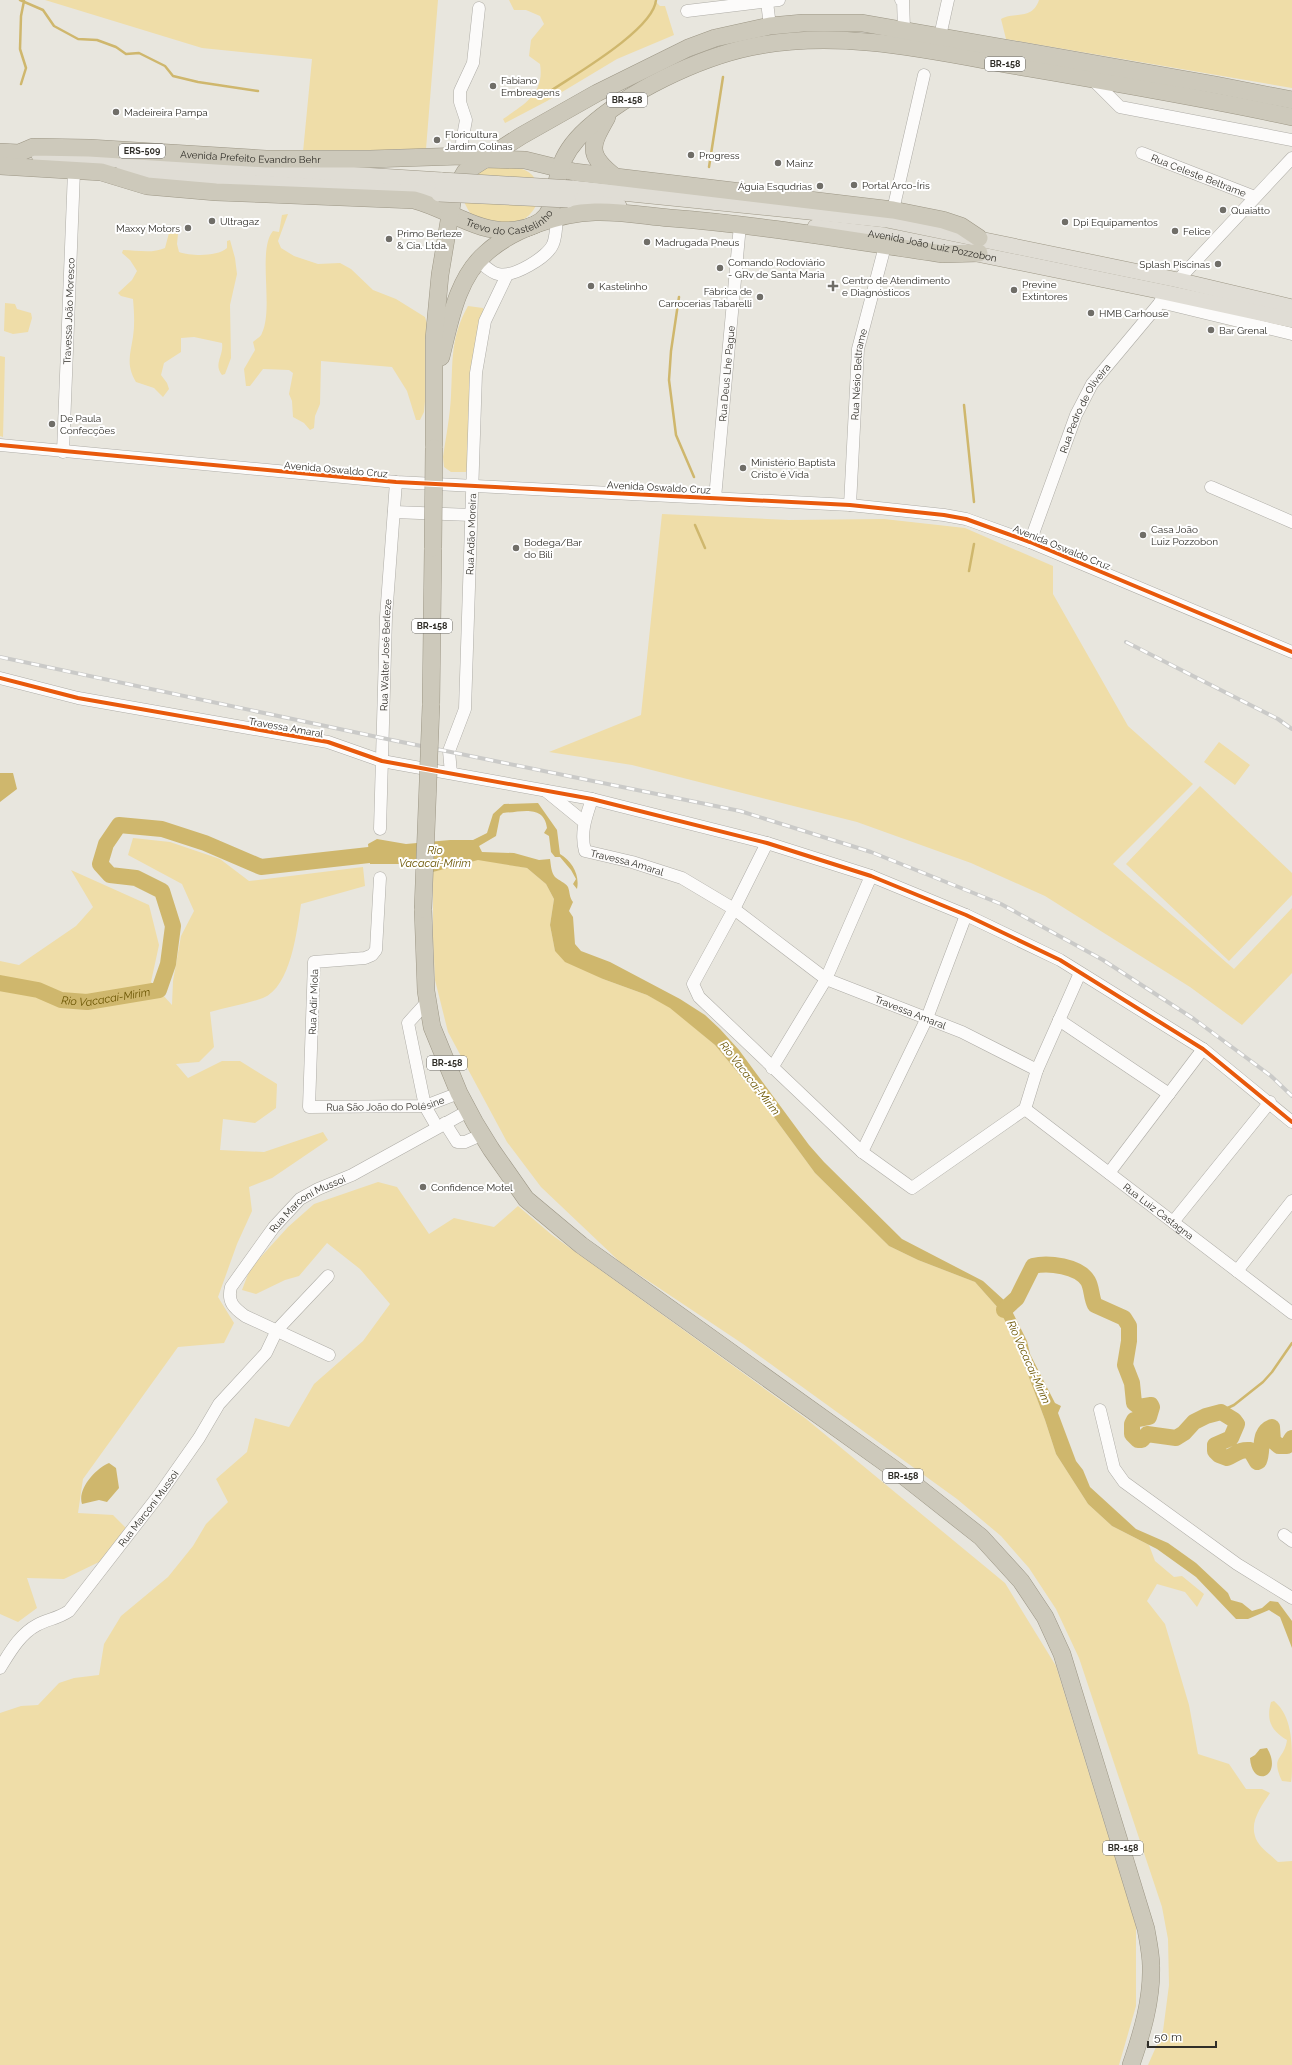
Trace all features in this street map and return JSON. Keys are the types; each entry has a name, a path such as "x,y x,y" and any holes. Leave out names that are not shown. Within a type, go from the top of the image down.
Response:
{"highway":[{"name":"BR-158","path":"483,159 597,93 659,61 715,38 770,26 811,23 862,23 904,29 1208,83 1292,100"},
{"name":"BR-158","path":"560,170 565,157 573,144 588,128 611,111 662,79 690,67 749,47 807,40 852,41 883,44 1213,100 1292,116"},
{"path":"611,111 595,139 594,151 601,166 614,176"},
{"name":"Avenida Prefeito Evandro Behr","path":"0,152 18,154 33,147 96,149 266,159 370,159 452,156 483,159"},
{"path":"483,159 525,160 560,170 894,210 943,220 961,226 979,246 943,254 740,225 595,212 557,219 528,227"},
{"name":"Trevo do Castelinho","path":"483,159 465,172 458,184 451,213 485,228 514,230 528,227 540,221 552,210 560,170"},
{"path":"0,166 101,172 147,186 216,192 414,200 451,213"},
{"name":"BR-158","path":"451,213 440,275 435,325 431,705 423,909 423,956 427,1002 432,1027 459,1093 481,1135 526,1199 582,1245 905,1477 981,1536 1021,1581 1045,1617 1062,1654 1144,1916 1151,1966 1149,1992 1143,2033 1131,2065"},
{"name":"BR-158","path":"435,382 454,308 467,277 478,261 495,245 528,227"}],"main road":[{"name":"Avenida Prefeito Evandro Behr","path":"18,154 440,187"},
{"path":"101,172 440,187"},
{"name":"Avenida João Luiz Pozzobon","path":"440,187 570,194 979,246 1178,280 1292,307"},
{"name":"Avenida João Luiz Pozzobon","path":"979,246 1164,298 1292,320"}],"street":[{"path":"687,12 779,0"},
{"path":"901,0 903,0 904,29"},
{"path":"940,36 948,0"},
{"path":"767,2 770,26"},
{"path":"462,142 466,120 460,102 460,91 473,63 479,8"},
{"path":"894,210 924,75"},
{"path":"1092,79 1120,107 1292,140"},
{"name":"Rua Celeste Beltrame","path":"1142,153 1256,197"},
{"path":"1178,280 1292,158"},
{"name":"Travessa João Moresco","path":"63,452 74,171"},
{"path":"478,261 493,273 507,274 520,271 550,249 553,243 557,219"},
{"name":"Rua Deus Lhe Pague","path":"715,498 740,225"},
{"name":"Rua Nésio Beltrame","path":"850,505 858,348 885,246"},
{"name":"Rua Adão Moreira","path":"451,773 449,751 465,709 476,373 485,321 507,274"},
{"path":"1164,298 1292,334"},
{"name":"Rua Pedro de Oliveira","path":"1030,542 1076,415 1092,384 1164,298"},
{"name":"Avenida Oswaldo Cruz","path":"0,445 396,482 850,505 944,515 966,519 1030,542 1292,652"},
{"name":"Rua Walter José Berleze","path":"380,829 386,617 396,482"},
{"path":"1211,487 1292,522"},
{"path":"394,512 471,515"},
{"name":"Travessa Amaral","path":"0,678 78,698 328,742 382,761 592,799 584,822 582,840 585,851 682,878 734,909 826,979 962,1032 1037,1070"},
{"path":"545,790 584,822"},
{"path":"592,799 767,843 872,876 966,915 1060,960 1203,1048 1270,1102 1292,1122"},
{"path":"767,843 734,909 693,984 699,997 862,1152 912,1188 1025,1109 1037,1070 1080,973"},
{"path":"772,1068 826,979 872,876"},
{"name":"Rua Adir Miola","path":"309,1107 314,962 365,958 372,955 376,950 380,878"},
{"path":"862,1152 927,1018 966,915"},
{"path":"427,1002 408,1023 425,1106 458,1142 465,1142 481,1135"},
{"path":"1059,1020 1168,1094"},
{"path":"1109,1173 1203,1048"},
{"name":"Rua São João do Polêsine","path":"309,1107 425,1106 459,1093"},
{"path":"1173,1222 1270,1102"},
{"name":"Rua Luiz Castagna","path":"1025,1109 1292,1313"},
{"name":"Rua Marconi Mussoi","path":"329,1355 245,1316 232,1307 229,1295 231,1287 274,1227 300,1199 318,1189 352,1175 468,1111"},
{"path":"1237,1271 1292,1201"},
{"name":"Rua Marconi Mussoi","path":"0,1668 20,1638 38,1624 59,1618 69,1611 159,1495 199,1438 219,1404 266,1353 277,1330 328,1276"},
{"path":"1100,1410 1114,1468 1124,1482 1237,1564 1292,1598"}],"shaded area":[{"path":"45,0 438,0 426,149 303,152 312,59 202,48"},
{"path":"509,0 654,0 660,6 665,6 674,35 617,59 547,101 505,123 503,119 531,98 536,91 541,74 540,64 529,56 531,40 544,24 540,16 526,10 514,10"},
{"path":"1039,0 1292,0 1292,88 1006,39 1001,19 1032,11 1036,7"},
{"path":"492,167 522,169 533,176 538,193 537,202 532,212 524,219 511,222 491,221 480,219 470,213 463,199 477,171"},
{"path":"288,214 278,241 281,248 294,256 318,264 340,263 351,269 373,290 396,299 425,317 429,330 425,362 427,380 424,412 420,420 416,420 407,391 392,367 321,361 320,404 315,416 314,428 310,430 304,423 293,417 292,401 289,394 293,373 289,370 263,369 250,386 246,386 244,369 255,350 253,342 260,337 265,322 267,309 266,251 268,240 273,231 279,232 282,215"},
{"path":"173,232 178,234 177,244 179,252 190,254 204,255 223,251 227,248 227,241 230,240 235,258 237,274 230,305 231,358 225,374 222,375 218,367 222,352 222,343 194,337 181,338 181,352 164,363 161,375 167,383 169,389 163,397 154,388 136,382 133,376 130,365 130,355 134,327 133,299 121,296 118,293 132,280 137,271 130,260 122,253 123,250 160,250 165,248 169,233"},
{"path":"5,303 15,304 17,309 31,313 32,318 28,332 13,334 4,331"},
{"path":"468,306 483,308 485,313 469,468 466,472 451,472 444,467 443,457 450,411 455,339"},
{"path":"0,356 5,357 3,437 0,436"},
{"path":"662,514 789,520 884,519 965,528 1053,566 1053,594 1128,726 1193,784 1113,864 1234,969 1292,908 1292,973 1242,1025 1190,987 1045,896 971,863 857,822 632,765 549,752 641,715"},
{"path":"1219,742 1250,765 1235,785 1204,762"},
{"path":"1200,786 1292,873 1292,895 1229,961 1126,864"},
{"path":"133,838 170,842 220,859 249,881 363,867 365,886 301,904 291,957 280,982 273,992 257,1000 210,1012 214,1047 199,1062 176,1064 188,1078 222,1061 240,1061 277,1084 276,1108 255,1123 223,1119 220,1150 264,1152 323,1132 328,1140 272,1178 249,1187 252,1211 237,1244 218,1297 234,1323 224,1343 178,1347 83,1479 78,1513 113,1515 128,1530 99,1562 64,1579 27,1578 37,1608 18,1622 0,1614 0,961 19,965 76,926 93,907 71,870 149,905 159,945 151,982 172,1005 173,981 181,936 194,911 182,884 128,855"},
{"path":"478,859 527,868 546,884 554,899 550,925 555,951 603,979 647,995 670,1007 715,1045 768,1109 815,1173 889,1246 918,1260 975,1282 999,1309 1016,1343 1056,1454 1088,1504 1112,1526 1149,1545 1155,1561 1174,1577 1182,1576 1204,1594 1197,1607 1185,1592 1157,1584 1147,1601 1165,1624 1189,1705 1198,1754 1229,1764 1246,1789 1262,1789 1270,1793 1255,1819 1254,1830 1256,1840 1261,1847 1278,1862 1292,1861 1292,2065 1148,2065 1163,2031 1169,1985 1168,1939 1162,1907 1079,1658 1056,1609 1029,1568 1001,1536 957,1499 743,1344 620,1262 541,1187 507,1142 448,1032 435,980 433,938 433,872"},
{"path":"378,1182 397,1187 429,1234 454,1218 494,1227 518,1206 552,1235 805,1418 1005,1583 1056,1666 1136,1926 1136,2006 1119,2065 0,2065 0,1713 21,1706 38,1705 59,1683 74,1678 99,1675 104,1644 121,1616 168,1577 193,1546 206,1524 228,1502 216,1479 247,1452 255,1418 289,1427 314,1384 363,1341 390,1304 360,1269 327,1243 299,1276 285,1280 256,1294 242,1290 250,1269 288,1227 314,1204"},
{"path":"1274,1701 1284,1714 1290,1730 1292,1756 1291,1782 1282,1781 1277,1767 1287,1740 1277,1733 1271,1724 1269,1714 1271,1702"}],"water":[{"path":"0,773 13,773 17,789 0,802"},
{"name":"Rio Vacacaí-Mirim","path":"538,803 557,830 560,854 568,860 574,869 578,884 577,889 573,884 576,879 571,870 560,857 555,857 551,852 549,836 544,833 547,828 545,820 537,812 524,811 503,813 500,816 496,836 479,846 482,852 514,853 539,860 550,859 551,868 554,875 568,887 573,902 569,911 573,917 575,944 581,951 610,962 680,999 705,1015 739,1050 809,1145 824,1162 902,1239 983,1281 1005,1301 1012,1301 1011,1309 1027,1341 1030,1354 1055,1403 1061,1406 1058,1413 1076,1461 1083,1470 1090,1487 1136,1529 1168,1543 1196,1563 1228,1593 1231,1600 1242,1603 1252,1611 1262,1608 1270,1601 1278,1602 1292,1621 1292,1648 1280,1617 1269,1610 1248,1619 1236,1619 1196,1577 1157,1549 1112,1526 1088,1504 1056,1454 1016,1343 999,1309 975,1282 918,1260 889,1246 815,1173 768,1109 715,1045 670,1008 647,995 603,979 565,962 555,951 550,925 554,899 546,884 527,868 478,860 433,872 407,864 370,864 368,844 377,839 406,844 450,840 473,840 487,833 493,814 504,804"},
{"path":"109,1463 116,1468 119,1488 107,1502 99,1500 82,1504 82,1492 85,1486 93,1474"},
{"path":"1267,1748 1272,1766 1270,1772 1266,1776 1261,1776 1256,1774 1252,1768 1250,1758 1260,1749"}],"waterway":[{"path":"20,0 43,10 54,26 78,39 97,40 116,47 126,54 139,53 165,66 173,76 198,82 258,91"},
{"path":"552,90 595,62 629,37 652,12 656,0"},
{"path":"21,84 26,68 20,49 21,16 24,1"},
{"path":"709,167 723,77"},
{"path":"679,297 671,351 669,380 676,435 694,477"},
{"path":"964,405 974,502"},
{"path":"695,525 705,548"},
{"path":"969,571 974,544"},
{"name":"Rio Vacacaí-Mirim","path":"0,983 38,990 61,1000 87,1002 159,990 168,964 173,926 162,891 136,878 110,875 100,864 106,844 119,825 162,829 205,843 261,867 369,855 392,855"},
{"path":"1004,1310 1017,1298 1033,1266 1063,1266 1078,1272 1088,1281 1095,1305 1124,1318 1129,1326 1129,1341 1125,1365 1132,1383 1134,1403 1139,1407 1151,1405 1152,1407 1149,1417 1134,1420 1132,1424 1132,1434 1138,1440 1142,1440 1147,1434 1176,1438 1184,1433 1194,1422 1206,1416 1221,1412 1234,1420 1237,1424 1231,1438 1215,1445 1215,1451 1219,1455 1227,1458 1241,1451 1250,1450 1257,1462 1259,1461 1264,1433 1272,1427 1273,1441 1279,1446 1287,1446 1292,1438"},
{"path":"1217,1413 1234,1405 1263,1382 1272,1372 1292,1343"}],"railway":[{"path":"1126,642 1278,719 1292,729"},
{"path":"0,657 382,738 740,811 871,852 1001,904 1103,960 1194,1019 1271,1076 1292,1096"}],"cycle path":[{"path":"0,445 396,482 850,505 944,515 966,519 1030,542 1292,652"},
{"path":"0,678 78,698 328,742 382,761 592,799 767,843 871,876 966,915 1060,960 1203,1049 1292,1122"}],"place":[{"name":"Fabiano Embreagens","path":"493,86"},
{"name":"Madeireira Pampa","path":"116,112"},
{"name":"Floricultura Jardim Colinas","path":"437,140"},
{"name":"Progress","path":"691,155"},
{"name":"Mainz","path":"778,163"},
{"name":"Portal Arco-Íris","path":"854,185"},
{"name":"Águia Esqudrias","path":"820,186"},
{"name":"Quaiatto","path":"1223,210"},
{"name":"Ultragaz","path":"212,221"},
{"name":"Dpi Equipamentos","path":"1065,222"},
{"name":"Maxxy Motors","path":"188,228"},
{"name":"Felice","path":"1175,231"},
{"name":"Primo Berleze & Cia. Ltda.","path":"389,239"},
{"name":"Madrugada Pneus","path":"647,242"},
{"name":"Splash Piscinas","path":"1218,264"},
{"name":"Comando Rodoviário - GRv de Santa Maria","path":"720,268"},
{"name":"Kastelinho","path":"591,286"},
{"name":"Centro de Atendimento e Diagnósticos","path":"833,286"},
{"name":"Previne Extintores","path":"1014,290"},
{"name":"Fábrica de Carrocerias Tabarelli","path":"760,297"},
{"name":"HMB Carhouse","path":"1091,313"},
{"name":"Bar Grenal","path":"1211,330"},
{"name":"De Paula Confecções","path":"52,424"},
{"name":"Ministério Baptista Cristo é Vida","path":"743,468"},
{"name":"Casa João Luiz Pozzobon","path":"1143,535"},
{"name":"Bodega/Bar do Bili","path":"516,548"},
{"name":"Confidence Motel","path":"423,1187"}]}
